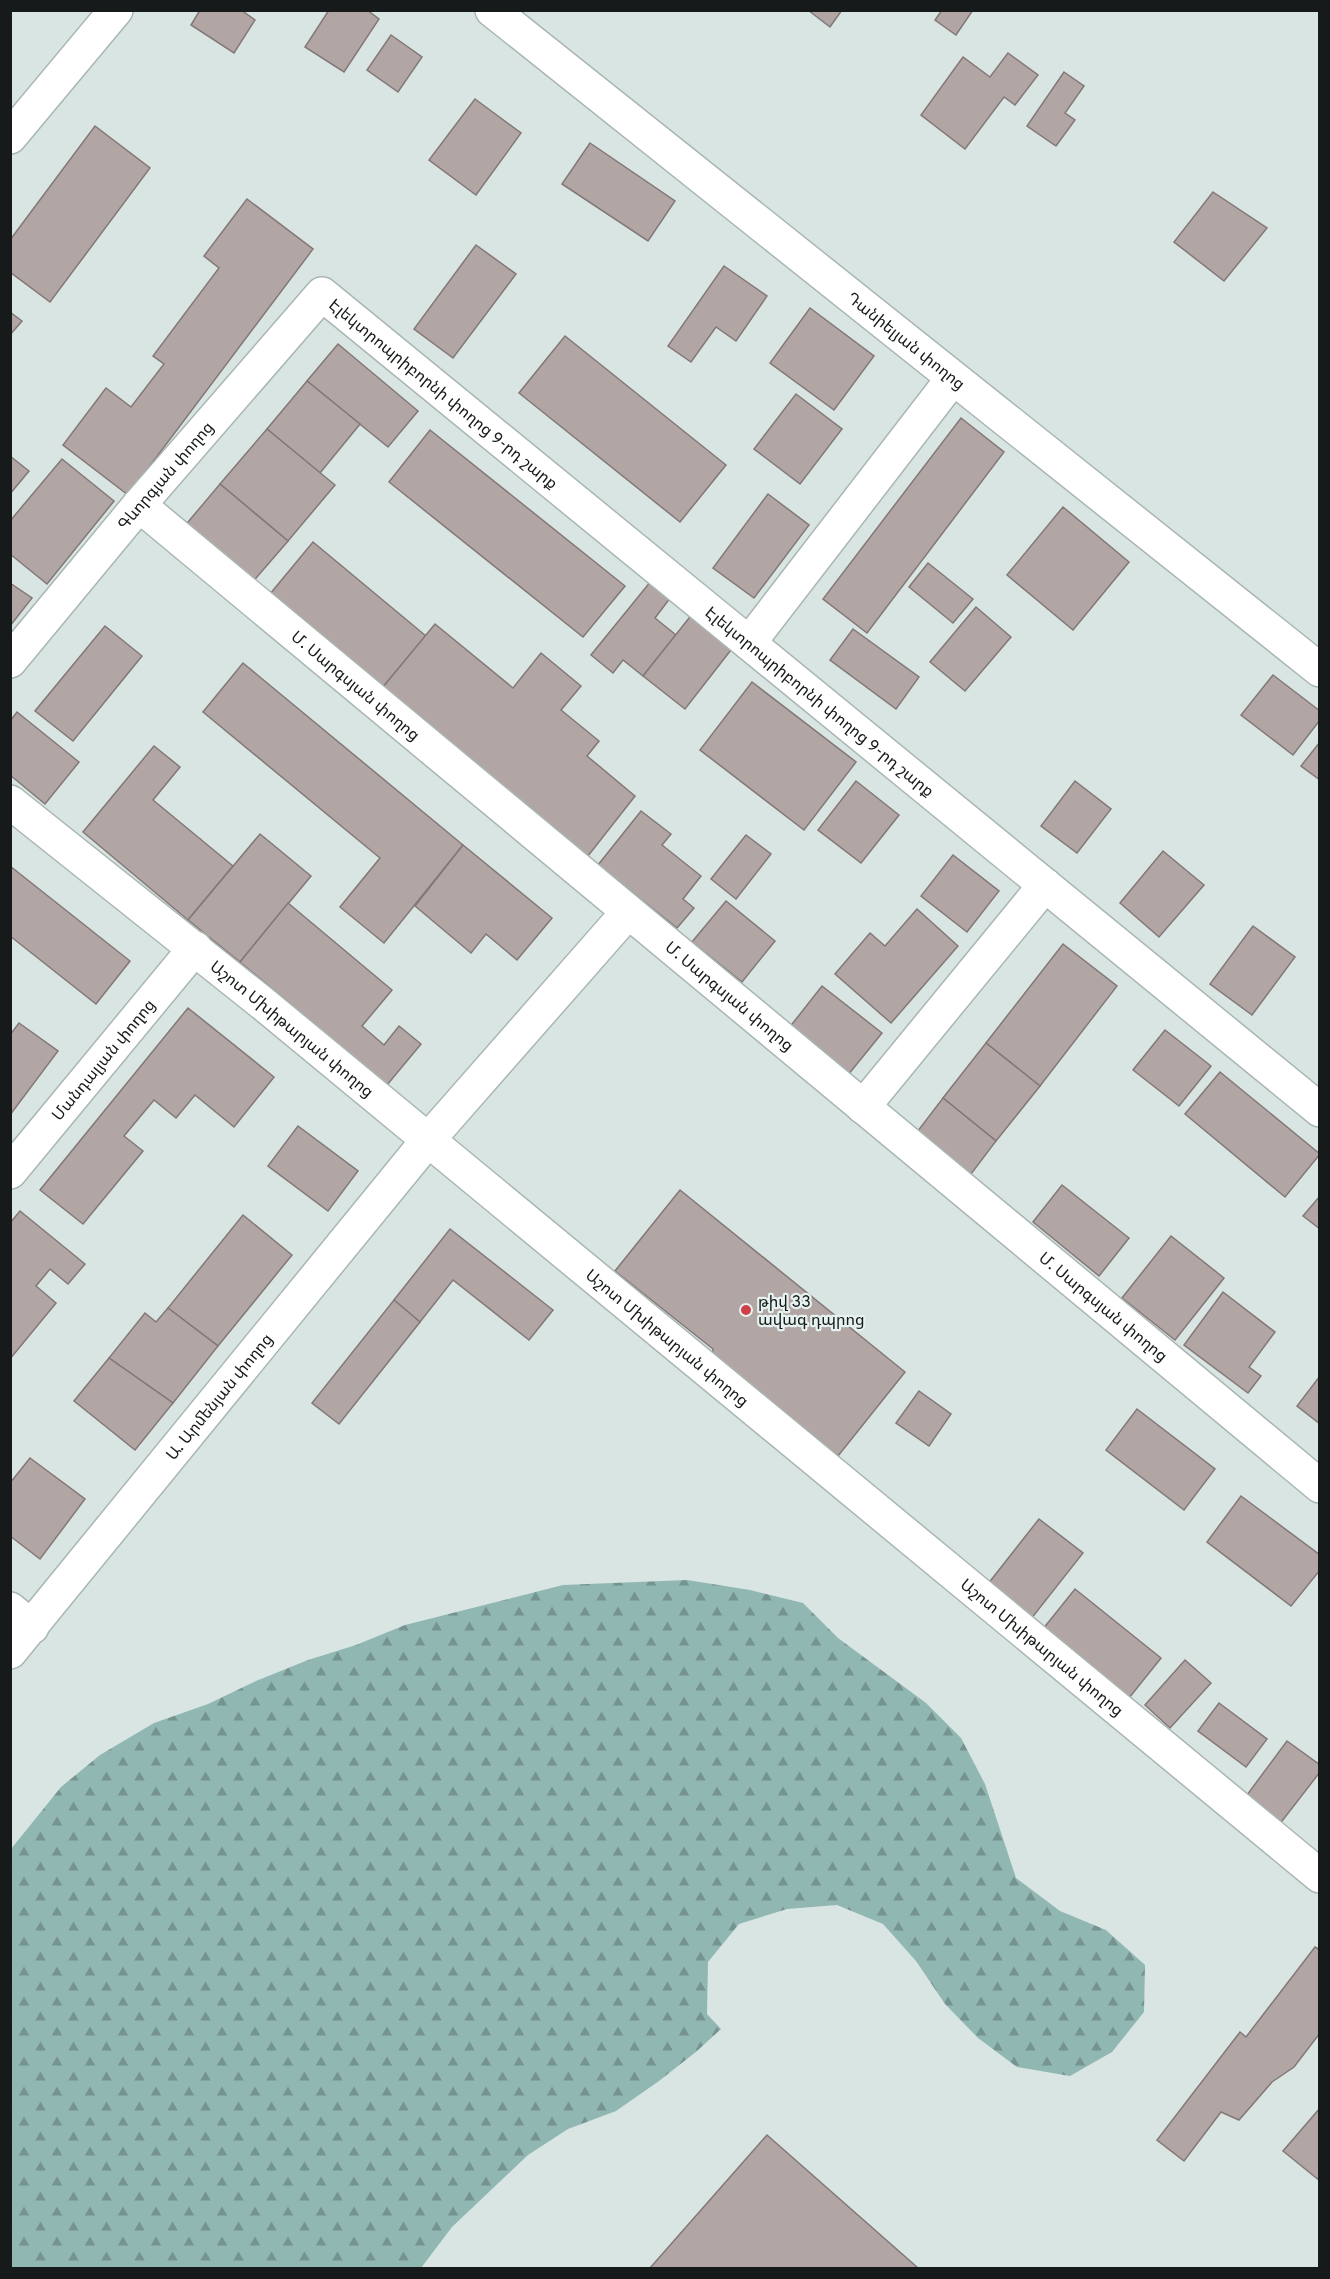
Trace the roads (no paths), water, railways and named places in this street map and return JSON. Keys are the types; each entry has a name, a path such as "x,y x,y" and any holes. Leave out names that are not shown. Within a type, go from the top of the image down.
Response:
{"street":[{"path":"10,137 116,10"},
{"name":"Դանիելյան փողոց","path":"492,10 1320,670"},
{"name":"Գևորգյան փողոց","path":"10,661 321,294"},
{"name":"Էլեկտրոպրիբորնի փողոց 9-րդ շարք","path":"321,294 1320,1110"},
{"path":"749,643 953,378"},
{"name":"Մ. Սարգսյան փողոց","path":"139,506 1320,1486"},
{"name":"Աշոտ Մխիթարյան փողոց","path":"10,802 195,948 1320,1876"},
{"path":"863,1107 1045,885"},
{"name":"Ա. Արմենյան փողոց","path":"10,1652 21,1618 428,1140 628,912"},
{"name":"Մանդալյան փողոց","path":"10,1172 195,948"}],"place":[{"name":"թիվ 33 ավագ դպրոց","path":"746,1310"}]}
